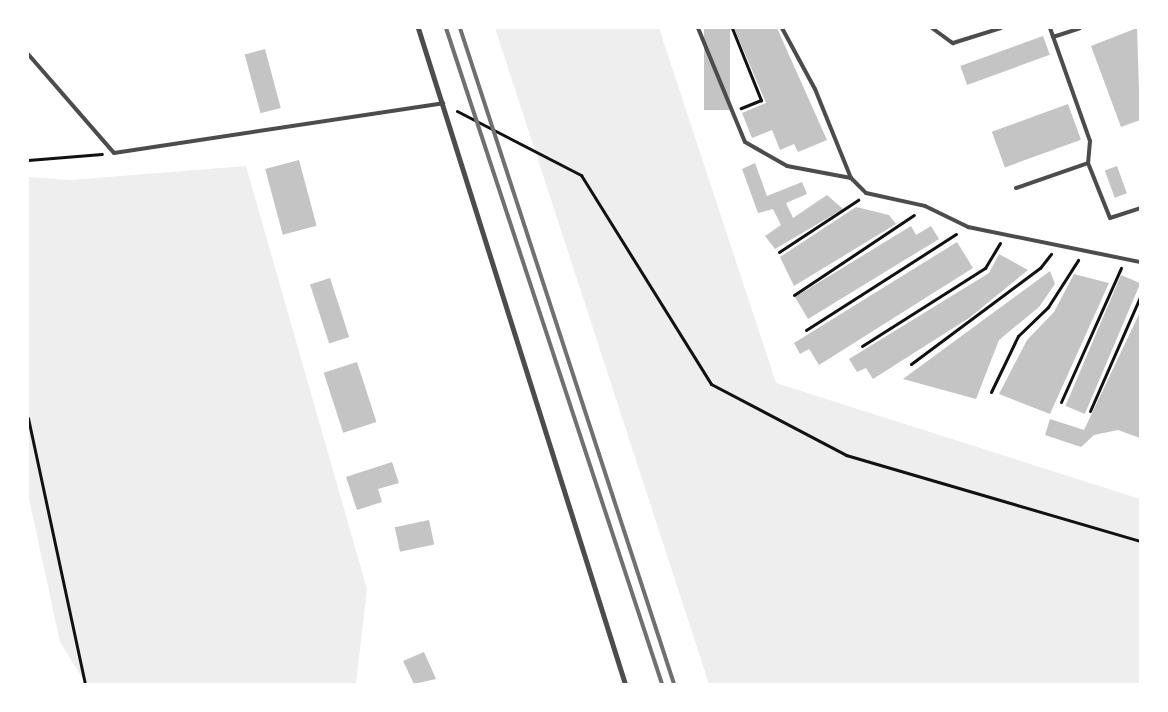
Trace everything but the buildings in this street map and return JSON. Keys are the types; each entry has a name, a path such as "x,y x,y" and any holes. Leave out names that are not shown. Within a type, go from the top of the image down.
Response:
{"street":[{"path":"418,28 626,684"}],"lane":[{"path":"698,28 730,112 745,142 786,166 851,178"},
{"path":"782,28 815,89 851,178 866,193 925,206 968,227 1140,262"},
{"path":"932,28 954,43 1001,28"},
{"path":"1050,28 1090,141 1088,163 1110,218 1140,208"},
{"path":"1053,37 1080,28"},
{"path":"28,54 114,154 443,102"},
{"path":"1016,188 1088,163"}],"path":[{"path":"730,112 761,100 732,28"},
{"path":"443,102 581,175 711,384 846,455 1140,542"},
{"path":"28,160 114,154"},
{"path":"779,252 866,193"},
{"path":"794,294 899,229 925,206"},
{"path":"806,330 968,227"},
{"path":"862,346 985,268 1005,234"},
{"path":"911,364 1040,268 1058,245"},
{"path":"991,392 1018,336 1048,307 1084,250"},
{"path":"1060,402 1125,259"},
{"path":"1090,411 1140,297"},
{"path":"28,418 85,684"}],"shaded area":[{"path":"495,28 659,28 776,383 1140,499 1140,684 709,684"},
{"path":"246,166 367,589 356,684 86,684 60,642 28,494 28,177 71,180"}],"railway":[{"path":"446,28 662,684"},
{"path":"460,28 674,684"}]}
